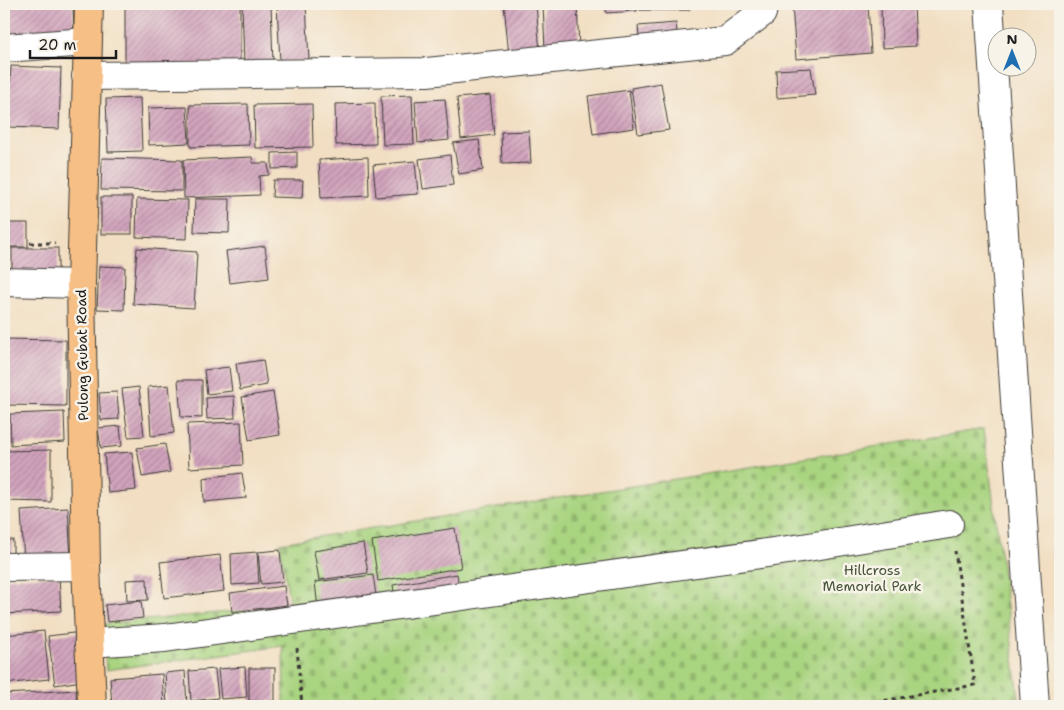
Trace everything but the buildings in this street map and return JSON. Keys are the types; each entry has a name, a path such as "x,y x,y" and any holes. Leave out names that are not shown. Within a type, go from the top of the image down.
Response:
{"main road":[{"name":"Pulong Gubat Road","path":"89,4 80,284 86,566 92,706"}],"street":[{"path":"86,76 427,72 725,41 762,12 764,4"},
{"path":"989,4 1036,706"},
{"path":"4,48 87,42"},
{"path":"4,282 80,284"},
{"path":"89,642 165,638 802,548 949,524"},
{"path":"4,567 86,566"}],"path":[{"path":"852,706 975,685 957,561 949,524"},
{"path":"295,620 302,706"}],"green space":[{"name":"Hillcross Memorial Park","path":"984,429 1020,706 284,706 283,646 106,670 103,624 290,606 280,543"}]}
